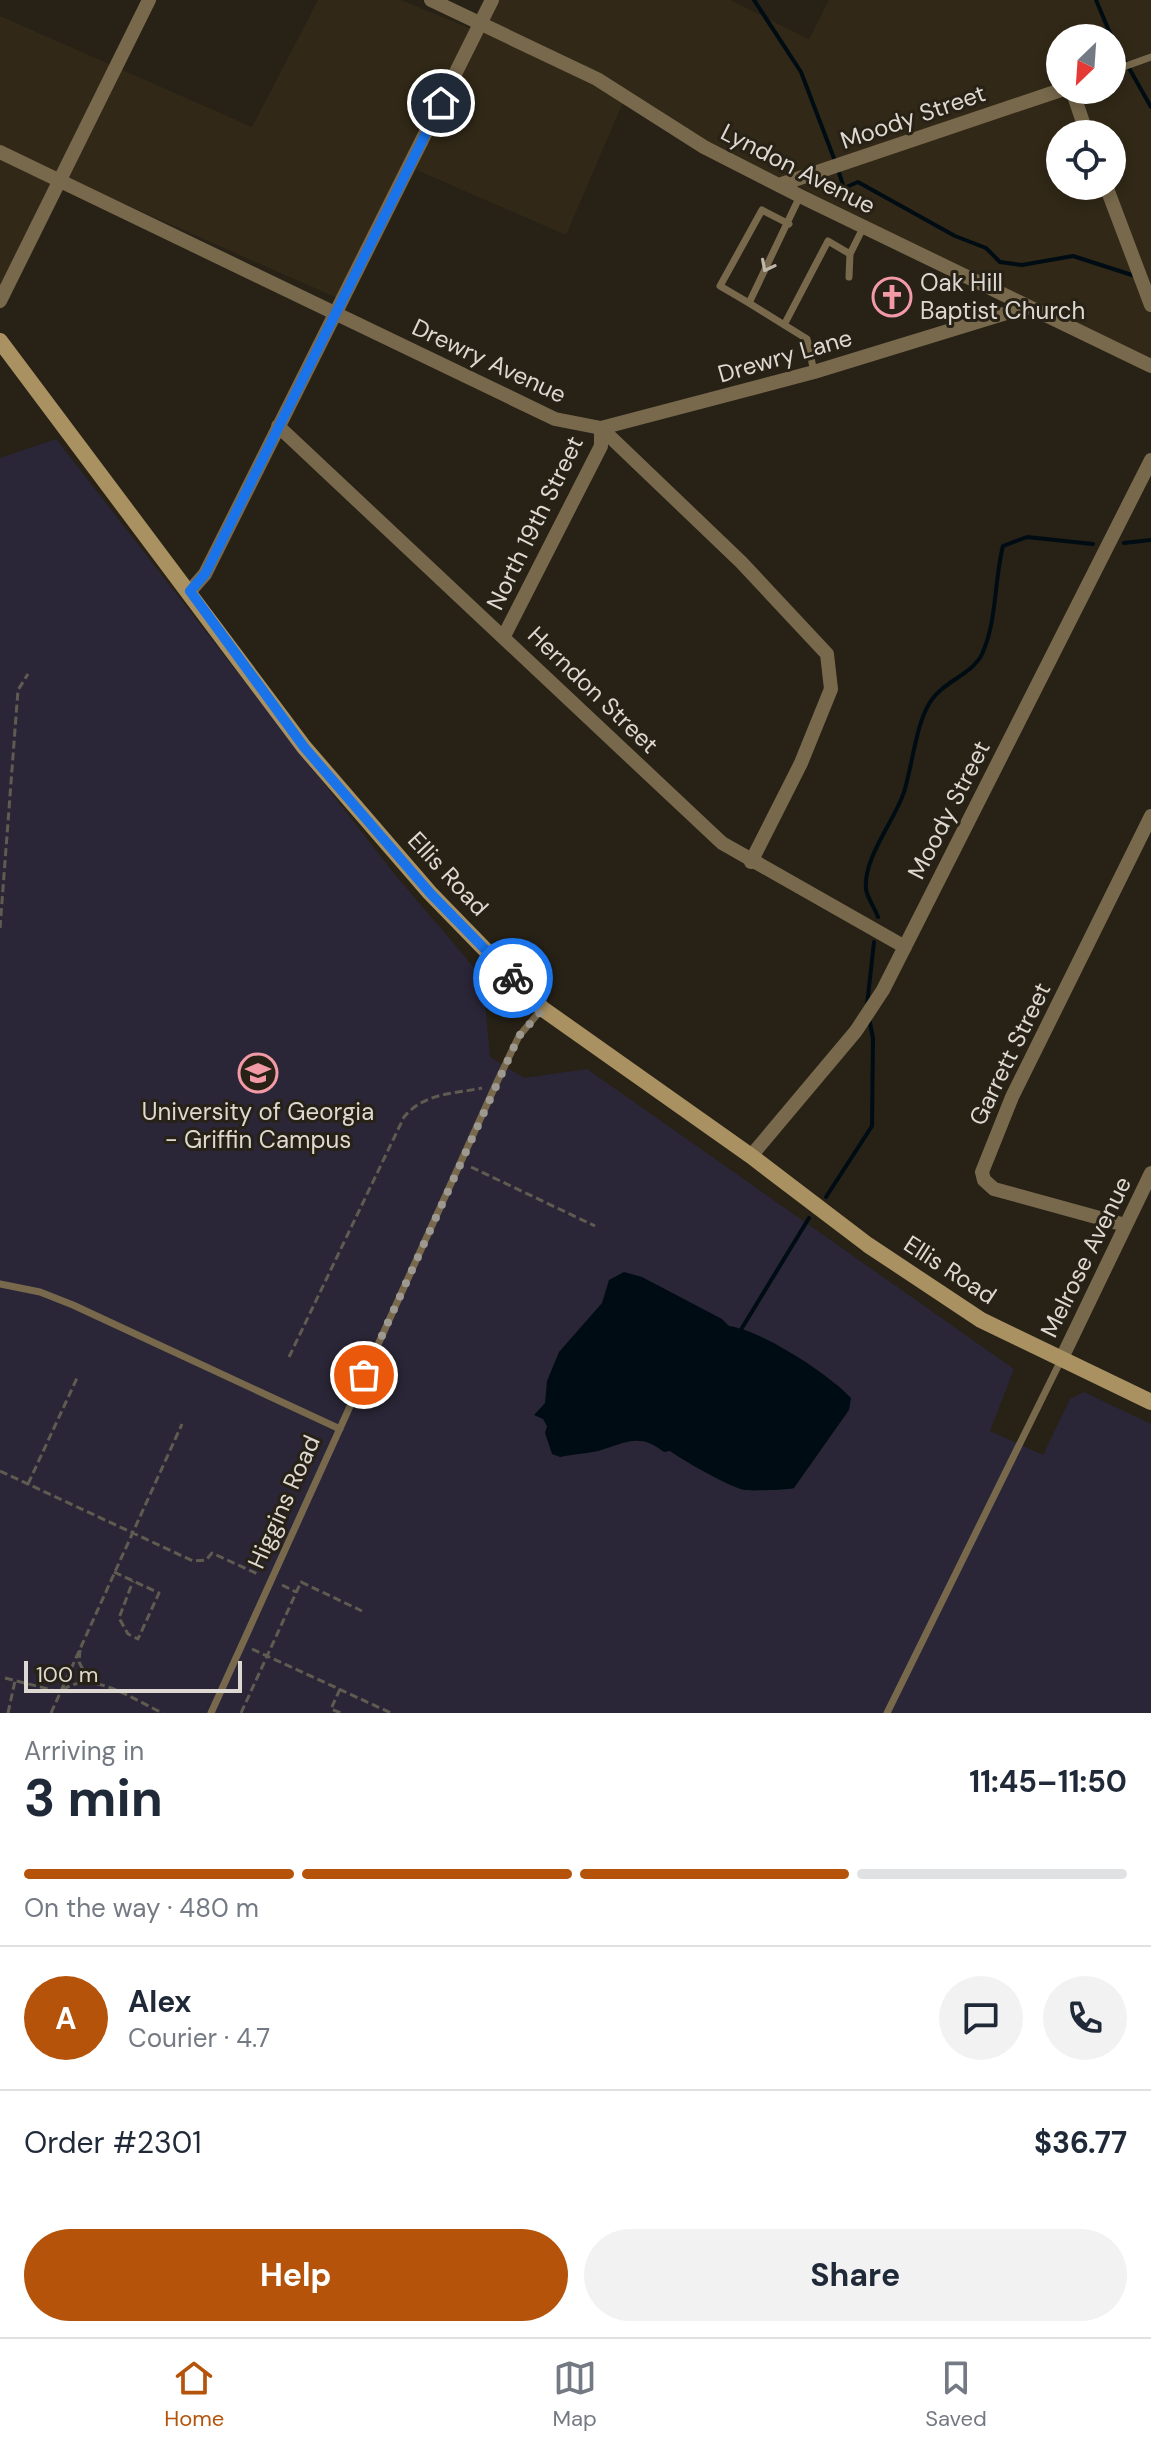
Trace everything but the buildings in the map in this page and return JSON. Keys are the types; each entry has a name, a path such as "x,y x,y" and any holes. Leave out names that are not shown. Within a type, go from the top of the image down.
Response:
{"street":[{"path":"0,301 149,0"},
{"name":"Lyndon Avenue","path":"431,0 597,79 704,147 800,196 1151,366"},
{"path":"190,591 205,574 492,0"},
{"name":"Moody Street","path":"779,185 1046,95"},
{"name":"Drewry Avenue","path":"0,152 555,419 601,428"},
{"path":"1111,200 1151,305"},
{"name":"Drewry Lane","path":"601,428 814,372 1026,307"},
{"name":"Ellis Road","path":"0,341 304,747 430,893 543,1009 751,1156 868,1245 981,1320 1151,1402"},
{"name":"Herndon Street","path":"278,426 696,820 751,862 905,947"},
{"path":"601,428 741,562 827,654 831,689 801,763 751,862"},
{"name":"North 19th Street","path":"504,636 601,446 601,428"},
{"name":"Moody Street","path":"751,1156 856,1031 905,947 1151,460"},
{"name":"Garrett Street","path":"1125,1225 994,1189 984,1180 982,1172 1012,1097 1151,816"},
{"name":"Melrose Avenue","path":"1061,1360 1151,1173"}],"lane":[{"path":"1126,66 1151,57"},
{"path":"749,303 800,196"},
{"path":"789,224 762,210 720,286 807,339 814,372"},
{"path":"849,277 850,254 864,227"},
{"path":"784,325 828,241 850,254"},
{"name":"Higgins Road","path":"211,1713 497,1082 519,1036 543,1009"},
{"path":"0,1284 40,1292 73,1305 340,1429"},
{"path":"887,1713 1061,1360"}],"path":[{"path":"0,928 18,690 28,674"},
{"path":"289,1357 404,1117 428,1097 497,1082"},
{"path":"461,1161 595,1226"},
{"path":"28,1484 78,1376"},
{"path":"51,1713 182,1424"},
{"path":"0,1471 193,1561 206,1560 212,1553 296,1592"},
{"path":"114,1572 159,1593 138,1639 128,1634 119,1618 133,1581"},
{"path":"241,1713 301,1582 362,1611"},
{"path":"242,1644 391,1713"},
{"path":"80,1647 79,1662 88,1679 163,1713"},
{"path":"5,1678 60,1692"},
{"path":"60,1692 69,1684 88,1679"},
{"path":"8,1713 15,1681"},
{"path":"340,1689 331,1709 341,1713"}],"shaded area":[{"path":"318,0 401,0 469,28 483,0 730,0 809,39 829,0 1151,0 1151,362 624,100 566,235 405,165 337,298 61,176 0,310 0,16 252,127"},
{"name":"University of Georgia - Griffin Campus","path":"56,439 392,871 483,978 490,1057 524,1078 587,1069 1014,1369 990,1431 1043,1455 1070,1399 1084,1392 1151,1424 1151,1713 0,1713 0,458"},
{"path":"624,1272 642,1277 722,1319 729,1326 776,1344 811,1366 851,1398 849,1410 794,1488 744,1490 647,1442 632,1441 560,1457 552,1454 545,1433 547,1426 543,1419 534,1415 545,1403 547,1381 559,1352 602,1303 609,1280"}],"waterway":[{"path":"754,0 801,72 835,161"},
{"path":"1096,0 1106,24"},
{"path":"1126,63 1151,107"},
{"path":"838,170 844,188 858,182 955,236 986,248 1000,262 1022,265 1073,256 1135,276"},
{"path":"878,917 866,889 869,865 900,803 917,734 929,704 934,696 971,668 982,654 990,629 1003,546 1027,537 1093,544"},
{"path":"1124,543 1151,540"},
{"path":"867,1005 874,942"},
{"path":"826,1197 872,1126 873,1038 869,1018"},
{"path":"742,1328 809,1218"}],"way so far":[{"path":"364,1375 519,1036 543,1009 513,978"}],"place":[{"name":"Oak Hill Baptist Church","path":"892,297"},
{"name":"University of Georgia - Griffin Campus","path":"258,1073"}],"route":[{"path":"441,103 205,574 190,591 304,747 430,893 513,978"}]}
